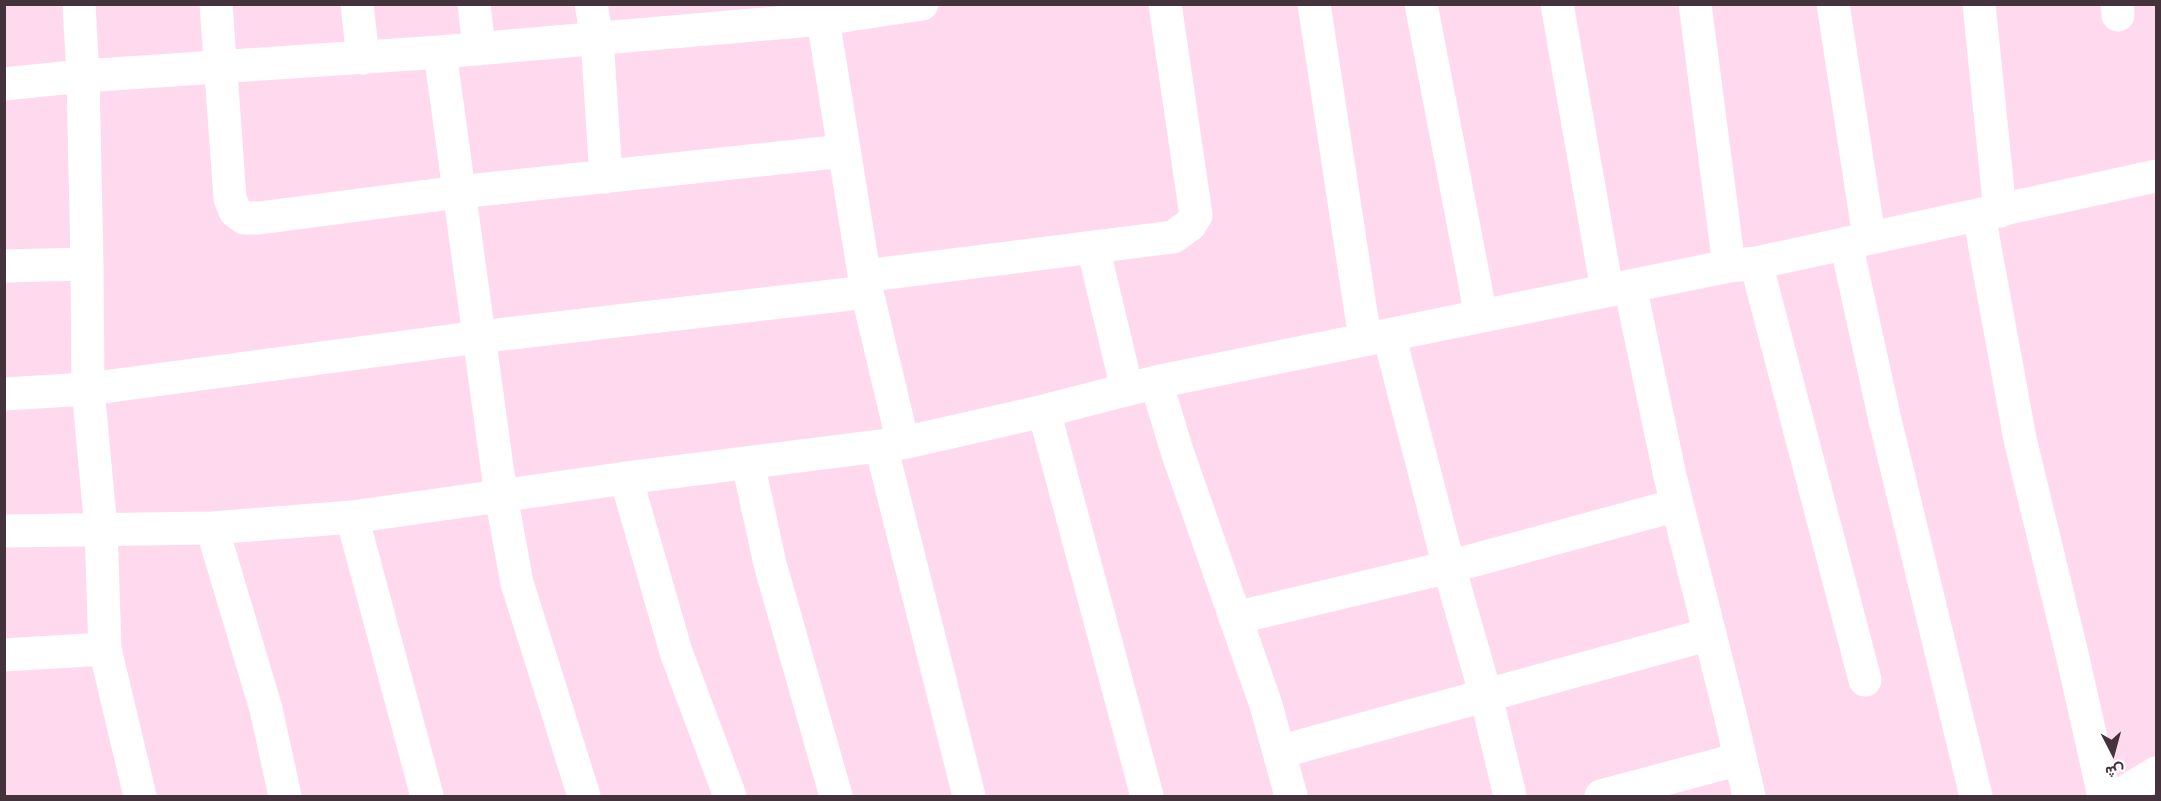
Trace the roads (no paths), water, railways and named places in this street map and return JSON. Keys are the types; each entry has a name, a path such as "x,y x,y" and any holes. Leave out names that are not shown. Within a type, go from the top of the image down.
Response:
{"street":[{"path":"79,4 84,76 88,389 101,529 105,649 139,796"},
{"path":"216,4 230,198 235,211 244,218 259,218 459,192 844,151"},
{"path":"357,4 363,58"},
{"path":"474,4 479,49"},
{"path":"591,4 597,38 606,177"},
{"path":"4,84 84,76 479,49 597,38 722,16 823,19 857,9 922,4"},
{"path":"4,394 88,389 479,337 866,284 1093,247 1173,237 1190,225 1196,214 1165,4"},
{"path":"1314,4 1377,337 1449,567 1486,696 1510,796"},
{"path":"1420,4 1481,316"},
{"path":"1557,4 1618,288 1677,505 1749,796"},
{"path":"1695,4 1742,264 1864,680"},
{"path":"1833,4 1858,240 1885,420 1976,796"},
{"path":"1979,4 1990,213 2019,439 2104,796"},
{"path":"823,19 892,445 969,796"},
{"path":"440,52 501,496 517,584 584,796"},
{"path":"4,531 212,528 352,517 626,478 892,445 1044,411 1142,386 1990,213 2157,176"},
{"path":"1093,247 1142,386 1177,451 1266,705 1292,796"},
{"path":"4,266 87,264"},
{"path":"1044,411 1147,796"},
{"path":"748,463 770,564 836,796"},
{"path":"626,478 676,652 730,796"},
{"path":"1235,618 1449,567 1677,505"},
{"path":"352,517 427,796"},
{"path":"212,528 266,709 285,796"},
{"path":"1279,752 1710,634"},
{"path":"4,655 105,649"},
{"path":"1601,796 1740,759"},
{"path":"2118,796 2157,773"}]}
